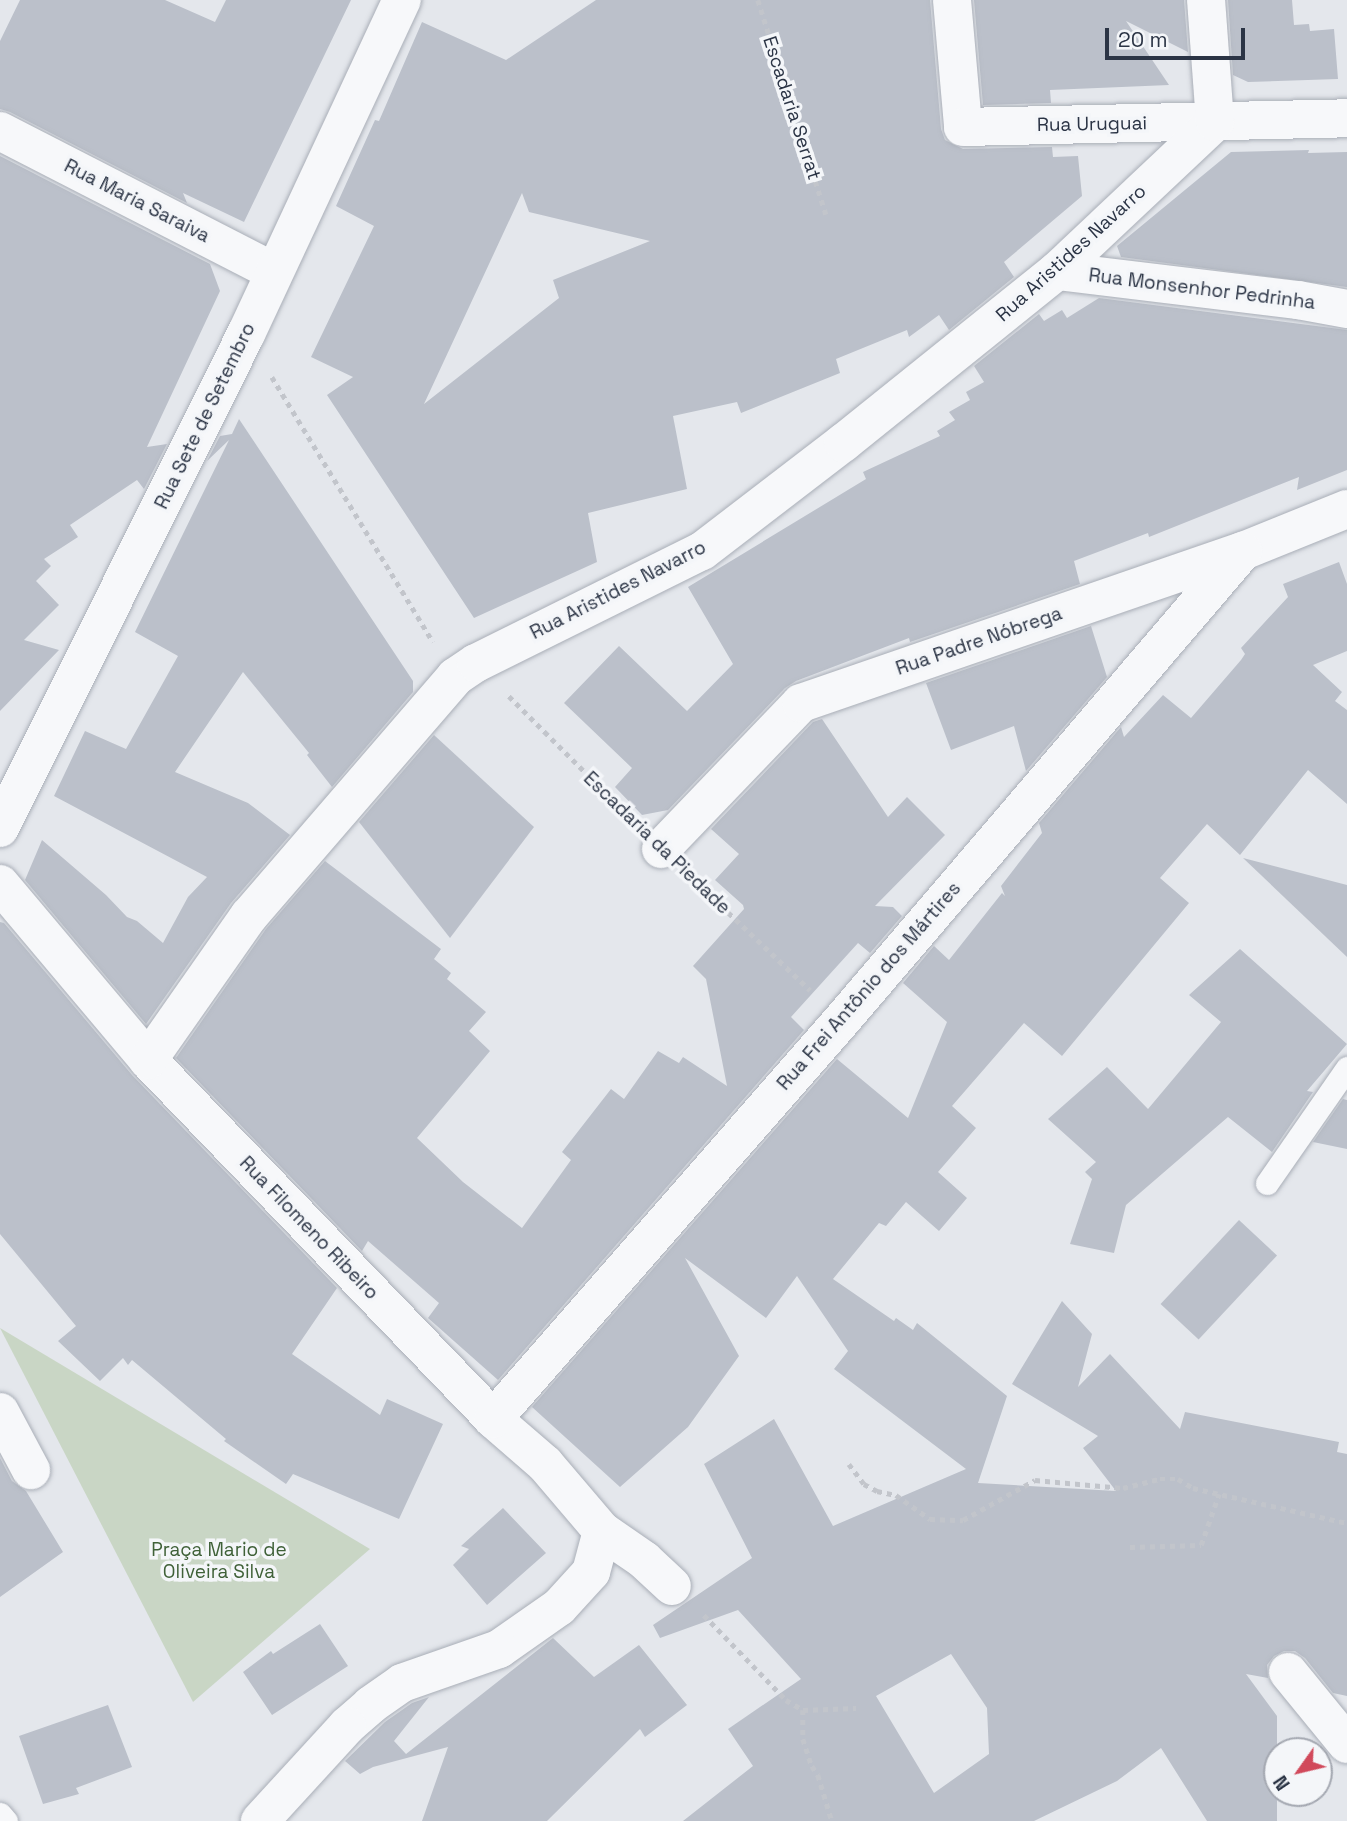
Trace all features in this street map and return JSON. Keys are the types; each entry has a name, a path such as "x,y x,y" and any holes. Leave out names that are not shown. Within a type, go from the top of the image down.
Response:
{"street":[{"name":"Rua Sete de Setembro","path":"0,828 246,334 402,0"},
{"name":"Rua Uruguai","path":"953,0 963,127 1347,118"},
{"path":"1206,0 1215,122"},
{"name":"Rua Aristides Navarro","path":"148,1060 249,916 465,670 702,551 843,443 1057,271 1215,122"},
{"name":"Rua Maria Saraiva","path":"0,131 274,272"},
{"name":"Rua Monsenhor Pedrinha","path":"1057,271 1298,300 1347,309"},
{"name":"Rua Padre Nóbrega","path":"661,849 801,703 1243,551 1347,509"},
{"name":"Rua Frei Antônio dos Mártires","path":"493,1419 842,1020 1243,551"},
{"name":"Rua Filomeno Ribeiro","path":"0,884 148,1060 493,1419 545,1464 602,1531 645,1560 672,1586"},
{"path":"0,1412 31,1470"},
{"path":"260,1821 347,1726 371,1705 402,1683 499,1649 559,1607 591,1572 602,1531"},
{"path":"1288,1672 1347,1744"}],"lane":[{"path":"1267,1183 1347,1068"},
{"path":"0,1814 6,1821"}],"path":[{"name":"Escadaria Serrat","path":"758,0 826,215"},
{"name":"Escadaria da Piedade","path":"246,334 465,670 661,849 842,1020"},
{"path":"849,1464 864,1484 877,1491 896,1495 930,1519 963,1520 1035,1480 1123,1488 1160,1479 1178,1479 1193,1488 1347,1523"},
{"path":"1130,1547 1201,1545 1220,1494"},
{"path":"672,1586 737,1646 786,1700 803,1710 856,1708"},
{"path":"803,1710 803,1739 812,1766 818,1774 832,1821"}],"green space":[{"name":"Praça Mario de Oliveira Silva","path":"0,1328 370,1549 193,1702"}],"building":[{"path":"20,0 165,0 215,22 226,0 351,0 244,222 183,193 187,203 0,109 0,41"},
{"path":"596,0 930,0 941,129 945,140 963,149 1052,147 1053,157 1078,156 1082,196 1004,262 1014,277 949,330 939,315 909,337 907,330 836,359 840,373 741,413 737,402 673,416 687,489 588,513 597,562 474,618 327,395 353,377 311,357 374,226 336,206 375,120 379,121 422,22 506,60","holes":["522,193 529,212 650,241 553,280 559,298 424,404"]},
{"path":"974,0 1184,0 1188,52 1126,21 1169,85 1050,90 1051,103 983,105"},
{"path":"1228,0 1292,0 1294,25 1309,24 1310,31 1334,29 1338,79 1248,82 1233,75"},
{"path":"1309,150 1308,153 1347,152 1347,287 1121,257 1117,246 1231,152"},
{"path":"0,156 210,264 220,291 147,447 167,444 144,489 137,480 70,525 78,537 44,559 51,566 36,581 59,605 24,640 59,650 0,711"},
{"path":"1099,298 1347,330 1347,470 1297,490 1299,477 1149,537 1148,533 1074,561 1080,584 910,642 909,638 796,681 785,688 668,810 642,815 615,787 632,768 564,703 619,646 687,711 733,664 688,587 866,479 863,472 940,436 937,431 955,420 949,412 970,400 966,392 984,382 974,366 1039,314 1044,321 1062,310 1067,318"},
{"path":"239,419 413,681 413,692 332,787 307,755 309,753 243,672 175,772 248,803 290,835 231,903 146,1024 25,880 42,840 106,895 127,917 137,921 163,943 188,897 207,877 54,796 85,731 126,749 178,656 135,632 229,440 207,461 220,436 232,434"},
{"path":"1339,562 1347,584 1347,651 1313,665 1342,692 1335,701 1347,710 1347,804 1308,770 1240,855 1207,824 1160,878 1189,903 1062,1056 1024,1023 952,1106 976,1128 938,1172 967,1198 939,1231 906,1202 886,1226 879,1223 833,1279 894,1321 896,1318 913,1330 917,1323 1007,1396 978,1483 1116,1491 1083,1448 1098,1436 1012,1384 1062,1301 1092,1334 1078,1387 1110,1354 1180,1429 1185,1412 1339,1442 1337,1452 1347,1454 1347,1696 1333,1693 1305,1658 1295,1651 1284,1651 1274,1656 1267,1665 1268,1678 1246,1674 1277,1716 1277,1737 1263,1737 1263,1807 1277,1807 1277,1821 1207,1821 1161,1748 1117,1781 1034,1821 683,1821 753,1766 728,1729 801,1679 738,1610 660,1638 653,1625 752,1558 704,1464 774,1419 833,1526 966,1469 834,1369 848,1351 797,1276 766,1318 685,1258 739,1356 688,1427 620,1487 532,1407 837,1059 908,1118 947,1022 903,983 934,946 949,960 1002,893 1005,896 1001,886 1042,833 1039,823 1121,727 1124,737 1163,695 1191,718 1241,660 1245,654 1241,648 1288,597 1283,584","holes":["951,1654 987,1708 989,1754 934,1793 876,1696"]},
{"path":"1091,626 1107,677 1026,771 1014,726 951,750 926,683"},
{"path":"822,719 888,817 907,797 945,835 875,906 893,907 902,916 870,953 858,943 791,1017 804,1030 498,1380 428,1318 439,1303 368,1241 362,1251 176,1058 266,929 325,861 441,949 434,959 451,973 447,979 486,1012 469,1031 490,1051 417,1138 463,1182 522,1228 571,1160 562,1152 611,1089 624,1099 658,1051 679,1063 683,1057 727,1086 706,979 693,966 744,909 743,905 715,880 739,854 711,829 813,722"},
{"path":"434,735 534,827 450,938 359,822"},
{"path":"1243,858 1347,885 1347,957"},
{"path":"0,922 4,923 132,1075 337,1288 292,1354 380,1415 387,1399 443,1424 399,1519 293,1474 286,1484 224,1441 226,1439 132,1360 128,1365 123,1358 100,1381 58,1341 76,1326 0,1234"},
{"path":"1240,949 1347,1044 1307,1091 1313,1092 1272,1152 1228,1117 1126,1205 1114,1253 1070,1244 1092,1179 1085,1172 1096,1162 1048,1119 1107,1067 1148,1109 1221,1022 1189,995"},
{"path":"1343,1099 1347,1100 1347,1149 1313,1142"},
{"path":"1239,1220 1277,1255 1199,1340 1161,1304"},
{"path":"0,1458 12,1481 26,1491 63,1552 0,1597"},
{"path":"503,1508 546,1553 487,1605 453,1565 469,1549 461,1546"},
{"path":"320,1624 348,1666 272,1715 243,1672 271,1651 273,1654"},
{"path":"553,1638 594,1677 639,1645 687,1705 645,1737 640,1729 547,1821 422,1821 448,1747 373,1767 360,1774 345,1761 385,1722 412,1703 429,1697 394,1741 406,1754"},
{"path":"108,1705 132,1767 76,1788 79,1794 43,1804 19,1736"}]}
